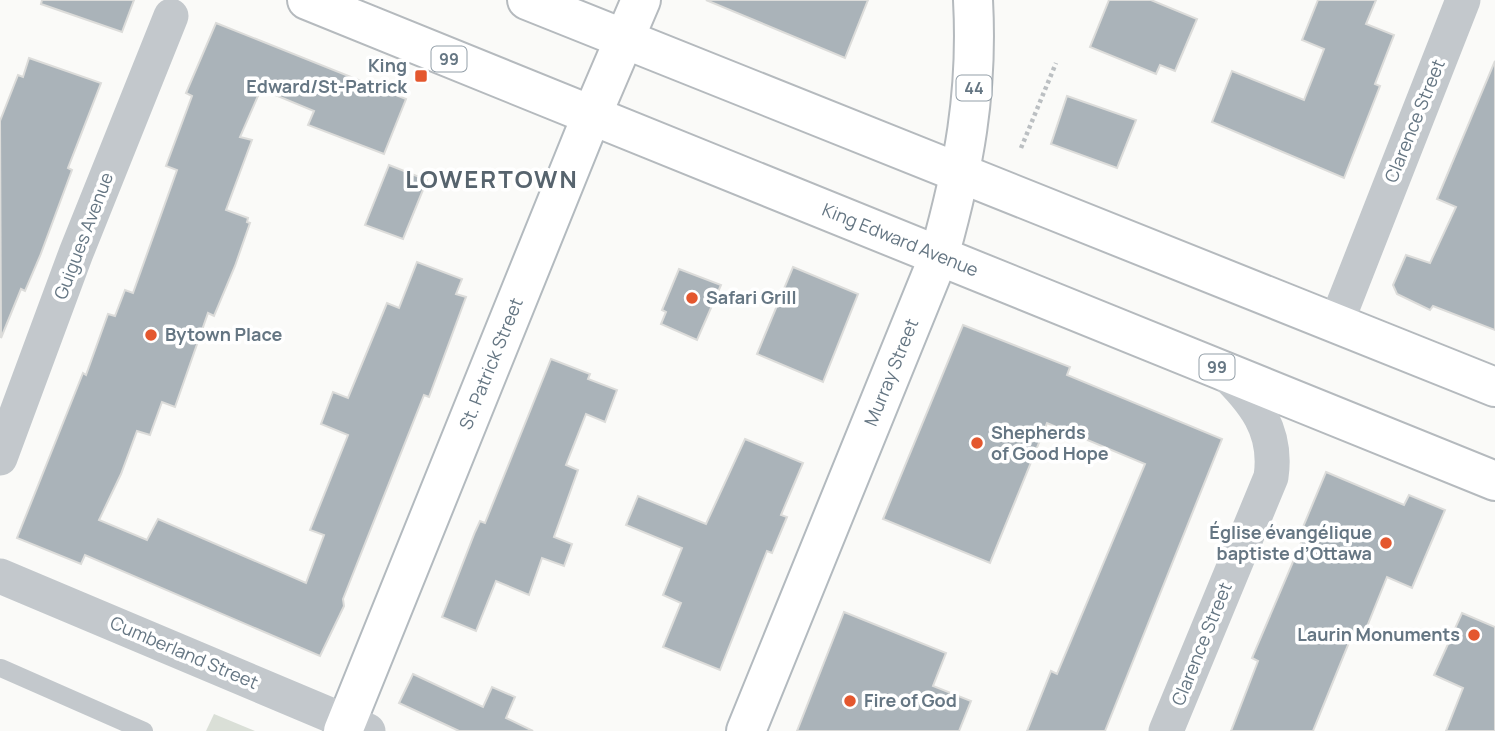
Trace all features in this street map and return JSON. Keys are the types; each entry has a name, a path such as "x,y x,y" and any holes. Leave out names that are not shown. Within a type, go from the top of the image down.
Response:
{"main road":[{"name":"King Edward Avenue","path":"307,0 590,117 1495,481"},
{"path":"527,0 961,176 1337,321 1495,387"},
{"name":"St. Patrick Street","path":"352,728 590,117 641,0"},
{"name":"Murray Street","path":"746,731 939,256 961,176 974,89 973,0"}],"street":[{"name":"Clarence Street","path":"1337,321 1463,0"},
{"name":"Guigues Avenue","path":"0,458 76,253 171,16"},
{"name":"Clarence Street","path":"1166,731 1270,477 1273,461 1268,430 1248,395 1222,369"},
{"name":"Cumberland Street","path":"0,576 352,728"}],"lane":[{"path":"1,668 144,731"}],"path":[{"path":"1021,148 1056,63"}],"shaded area":[{"path":"214,714 255,731 206,731"}],"building":[{"path":"42,0 134,0 122,32 41,4"},
{"path":"706,0 868,0 845,58"},
{"path":"1109,0 1151,0 1197,19 1175,71 1160,65 1156,74 1090,47"},
{"path":"1318,0 1376,0 1366,24 1394,35 1375,84 1380,86 1344,178 1212,122 1232,71 1304,100 1324,49 1302,40"},
{"path":"216,23 406,99 384,154 308,125 314,111 261,89 240,137 252,140 226,210 248,218 247,222 250,223 235,266 214,316 208,313 175,407 162,402 150,435 137,431 121,474 99,520 147,540 158,519 306,583 324,535 310,530 348,435 321,424 333,392 348,398 387,303 399,308 417,262 462,279 456,294 466,297 429,397 424,395 343,599 344,606 320,656 85,555 81,564 17,538 83,373 86,375 108,314 115,316 125,290 133,293 177,170 166,166 192,96 186,93"},
{"path":"29,58 101,83 68,168 72,170 40,256 25,291 21,289 1,338 0,121 18,75 23,77"},
{"path":"1495,61 1495,330 1433,306 1430,310 1397,294 1393,285 1406,255 1430,263 1456,207 1437,199"},
{"path":"1067,96 1136,120 1117,168 1051,144"},
{"path":"389,165 427,180 403,239 365,225"},
{"path":"793,267 858,294 823,382 757,354"},
{"name":"Safari Grill","path":"679,269 721,285 697,340 661,324 666,312 662,310"},
{"path":"963,325 1070,367 1067,375 1222,439 1105,731 1027,731 1051,671 1057,674 1145,464 1047,423 990,563 883,519"},
{"path":"551,359 590,374 588,379 617,390 605,422 586,414 566,465 578,470 554,537 572,544 564,566 542,558 529,595 496,581 476,631 442,617 480,521 485,523"},
{"path":"745,439 803,463 781,515 787,517 772,553 767,551 720,670 663,647 681,603 663,595 682,548 626,525 638,496 706,524"},
{"path":"1326,472 1404,505 1409,495 1445,510 1412,588 1387,577 1362,639 1352,635 1313,731 1231,731 1258,661 1252,658 1307,529 1303,527"},
{"path":"844,612 946,653 933,686 971,701 959,731 797,731"},
{"path":"1462,613 1495,627 1495,731 1446,731 1463,688 1434,675"},
{"path":"413,674 483,707 492,687 515,697 506,718 533,731 459,731 399,703"}],"place":[{"name":"King Edward/St-Patrick","path":"421,76"},
{"name":"Safari Grill","path":"692,298"},
{"name":"Bytown Place","path":"151,335"},
{"name":"Shepherds of Good Hope","path":"977,443"},
{"name":"Église évangélique baptiste d’Ottawa","path":"1386,543"},
{"name":"Laurin Monuments","path":"1474,635"},
{"name":"Fire of God","path":"850,701"}],"district":[{"name":"LOWERTOWN","path":"492,180"}]}
